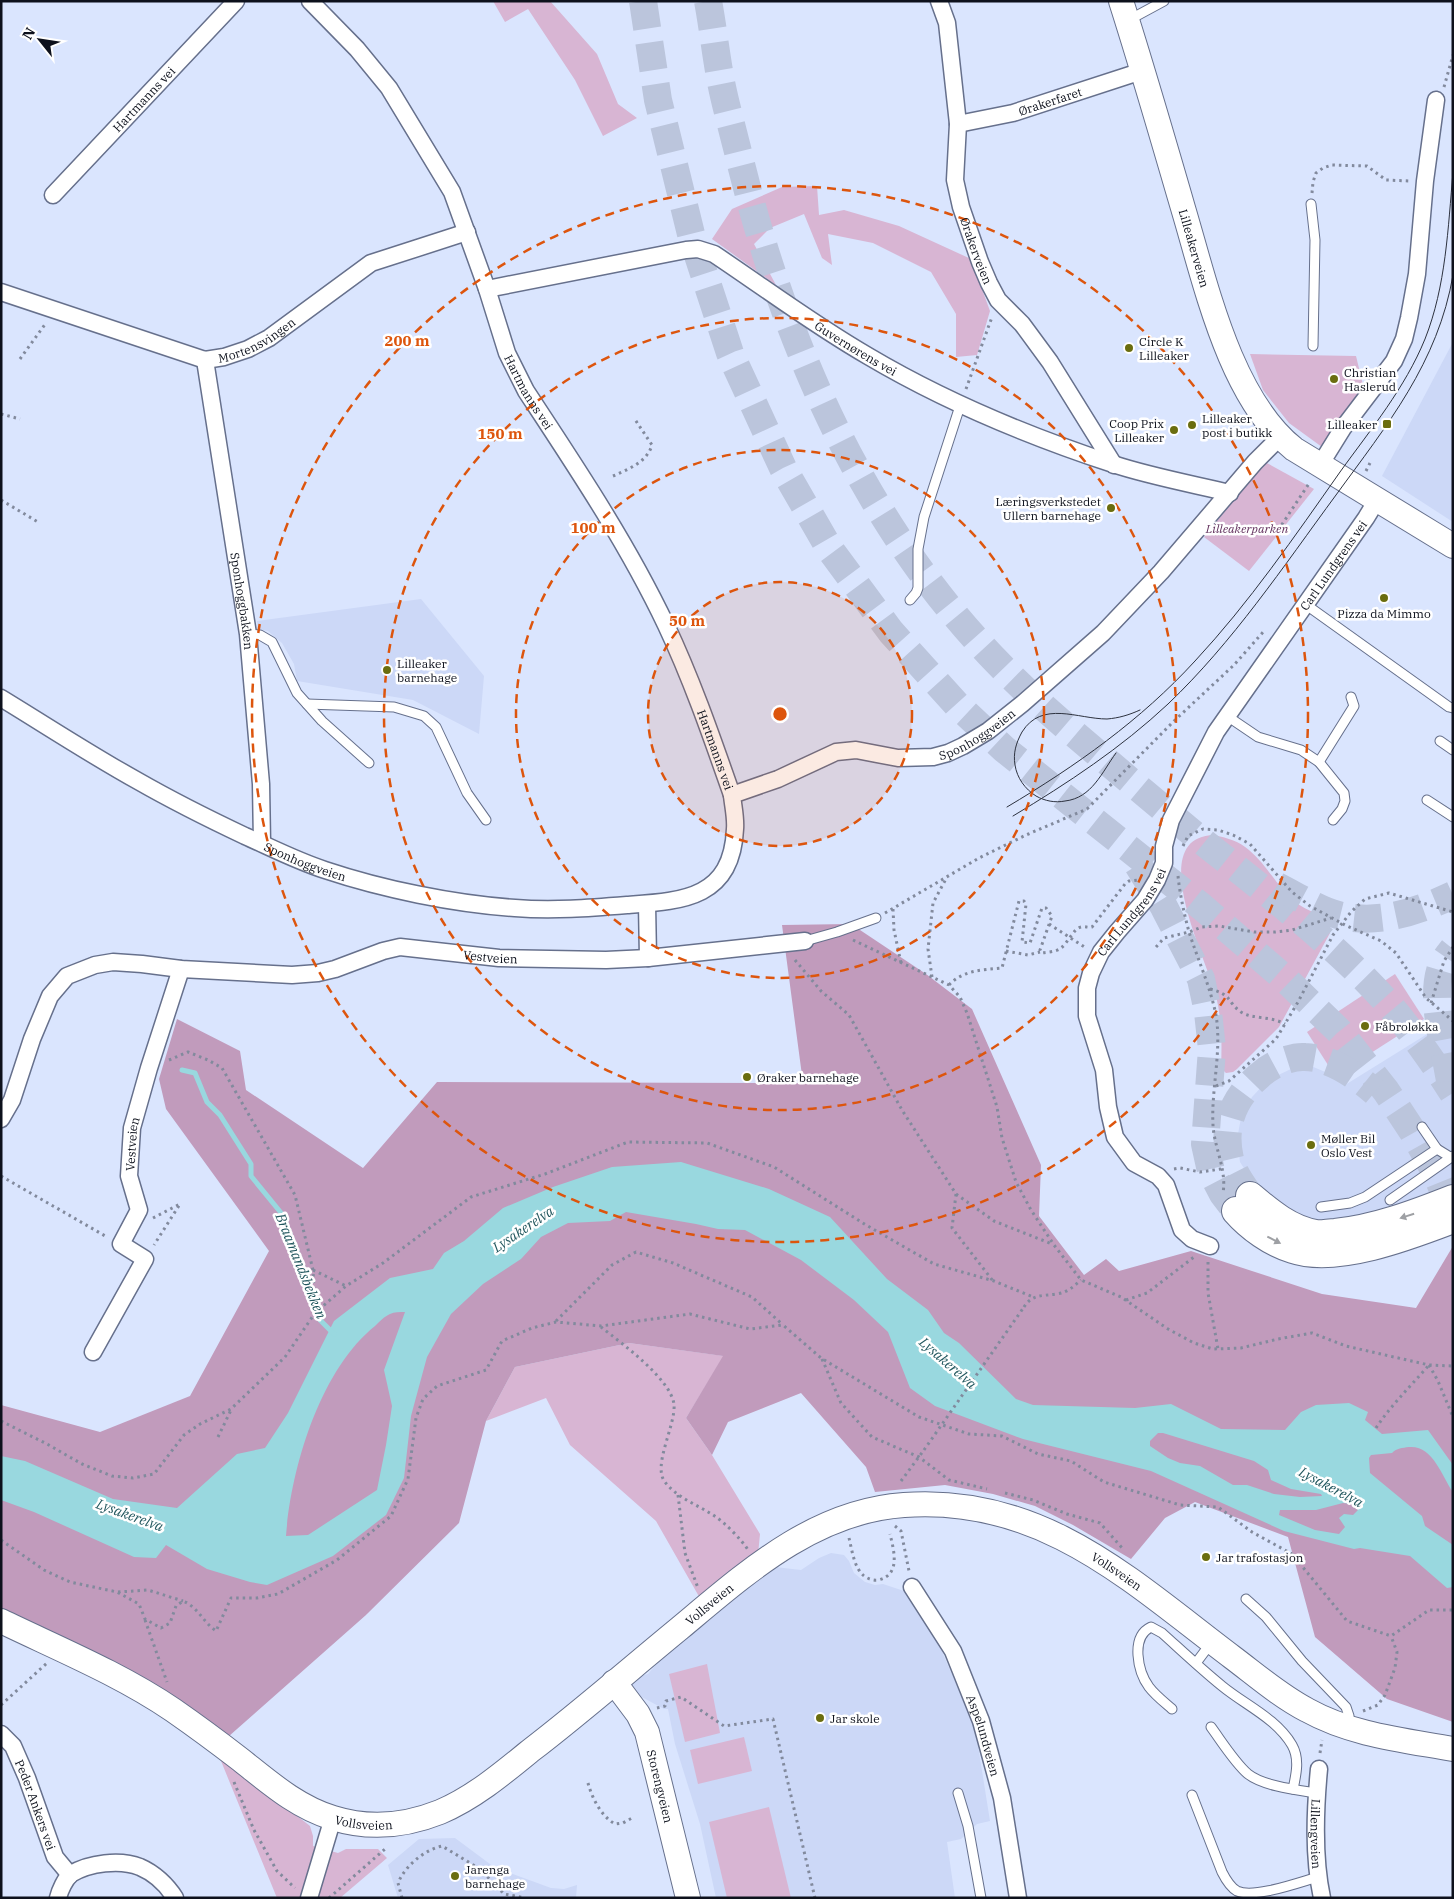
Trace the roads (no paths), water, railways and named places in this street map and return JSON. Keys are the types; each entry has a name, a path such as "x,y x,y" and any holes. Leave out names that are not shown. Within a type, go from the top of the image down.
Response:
{"highway":[{"path":"1453,1199 1392,1221 1346,1232 1316,1234 1243,1203 1245,1221 1269,1238 1293,1250 1319,1253 1349,1251 1385,1242 1453,1220"}],"main road":[{"name":"Lilleakerveien","path":"1124,11 1221,331 1250,395 1263,417 1280,438 1316,472 1377,500 1453,546"},
{"name":"Vollsveien","path":"1,1621 125,1682 173,1710 295,1801 333,1818 355,1824 394,1825 437,1814 456,1805 501,1775 757,1565 811,1531 838,1519 885,1507 936,1504 975,1508 1028,1523 1081,1547 1126,1577 1291,1701 1386,1737 1453,1749"},
{"name":"Storengveien","path":"614,1682 638,1714 647,1732 688,1898"}],"street":[{"name":"Hartmanns vei","path":"52,195 236,1"},
{"name":"Hartmanns vei","path":"310,1 357,48 389,88 452,192 508,353 526,391 596,498 633,561 666,625 694,691 732,795"},
{"name":"Ørakerveien","path":"939,1 947,23 958,124 955,180 961,208 982,268 998,300 1022,324 1050,362 1114,465"},
{"name":"Ørakerfaret","path":"958,124 1013,113 1142,71"},
{"path":"1316,472 1344,428 1394,361 1404,339 1417,274 1425,181 1436,100"},
{"name":"Mortensvingen","path":"1,292 205,360 224,358 248,349 269,338 371,263 467,232"},
{"name":"Guvernørens vei","path":"487,289 686,250 706,250 866,355 1009,426 1114,465 1230,492"},
{"name":"Sponhoggbakken","path":"205,360 248,634 260,784 262,844"},
{"name":"Sponhoggveien","path":"1,698 136,780 190,810 262,844 326,871 420,894 466,903 515,908 592,908 647,904 693,896 706,890 724,872 733,846 735,828 732,795 778,779 836,752 856,750 898,758 933,757 956,749 988,731 1022,704 1103,633 1161,572 1255,462 1280,438"},
{"name":"Carl Lundgrens vei","path":"1210,1246 1192,1239 1182,1230 1166,1185 1162,1179 1134,1163 1115,1136 1108,1107 1104,1070 1087,1016 1087,988 1101,952 1145,900 1157,880 1164,863 1164,846 1171,820 1216,732 1377,500"},
{"path":"647,904 648,958"},
{"name":"Vestveien","path":"1,1119 12,1100 41,1015 50,996 68,976 95,965 113,962 268,975 318,973 400,947 499,958 545,960 648,958 805,942"},
{"name":"Vestveien","path":"93,1352 145,1259 121,1244 139,1210 129,1176 132,1128 181,969"},
{"name":"Aspelundveien","path":"912,1587 953,1650 981,1721 1002,1798 1018,1898"},
{"name":"Peder Ankers vei","path":"1,1734 13,1746 27,1778 54,1858 70,1875"},
{"name":"Lillengveien","path":"1319,1769 1316,1793 1316,1825 1318,1877 1322,1898"},
{"path":"304,1894 333,1818"},
{"path":"58,1898 70,1875 91,1866 120,1862 139,1866 156,1876 175,1898"}],"lane":[{"path":"1124,11 1164,1"},
{"path":"1311,204 1315,240 1312,346"},
{"path":"910,600 918,588 918,549 924,518 961,403"},
{"path":"1305,604 1452,710"},
{"path":"248,634 260,635 272,642 297,693 322,721 369,764"},
{"path":"1319,762 1354,706 1351,697"},
{"path":"307,704 394,707 424,716 436,727 467,793 486,820"},
{"path":"1227,716 1258,737 1301,750 1319,762 1344,793 1345,801 1342,809 1333,820"},
{"path":"1440,740 1453,750"},
{"path":"1427,800 1453,817"},
{"path":"805,942 876,918"},
{"path":"1390,1200 1452,1157 1437,1149 1422,1128"},
{"path":"1321,1207 1350,1204 1365,1197 1437,1149"},
{"path":"1246,1599 1266,1617 1302,1661 1346,1707 1341,1721"},
{"path":"1172,1709 1150,1687 1137,1654 1141,1637 1145,1630 1151,1627 1156,1628 1223,1687 1260,1713 1286,1737 1293,1746 1297,1763 1293,1790"},
{"path":"1196,1663 1212,1642"},
{"path":"1211,1728 1249,1774 1262,1781 1293,1790 1316,1793"},
{"path":"958,1793 968,1826 981,1898"},
{"path":"1192,1796 1222,1872 1227,1882 1236,1891 1251,1894 1318,1877"}],"water":[{"name":"Lysakerelva","path":"681,1162 769,1189 830,1217 887,1279 928,1310 944,1333 959,1343 1016,1399 1033,1405 1135,1408 1171,1404 1221,1429 1285,1430 1301,1412 1316,1405 1349,1403 1368,1412 1365,1420 1382,1434 1428,1430 1453,1465 1453,1492 1436,1462 1424,1451 1417,1448 1409,1447 1398,1449 1392,1453 1371,1455 1369,1458 1370,1473 1422,1516 1425,1526 1453,1545 1453,1587 1447,1588 1410,1556 1360,1548 1354,1549 1284,1531 1151,1471 1023,1439 935,1406 910,1388 888,1332 854,1300 801,1260 745,1230 718,1229 626,1212 610,1221 568,1223 541,1237 521,1259 483,1284 451,1314 427,1357 411,1416 404,1478 386,1515 333,1556 267,1585 207,1569 166,1545 156,1558 134,1557 34,1512 1,1500 1,1456 25,1461 113,1499 177,1508 237,1454 265,1448 288,1413 334,1321 390,1278 433,1269 444,1253 464,1241 503,1208 553,1187 612,1167","holes":["405,1312 384,1370 392,1406 377,1490 308,1535 286,1536 294,1481 302,1451 324,1394 339,1368 356,1345 386,1316","1158,1433 1163,1433 1254,1461 1268,1470 1271,1480 1291,1489 1321,1494 1322,1496 1300,1497 1274,1494 1247,1485 1233,1485 1200,1466 1180,1463 1168,1458 1150,1446 1150,1441","1343,1503 1352,1504 1358,1510 1353,1515 1344,1514 1339,1518 1345,1527 1339,1534 1315,1530 1279,1515 1280,1510 1316,1510"]}],"waterway":[{"name":"Braamandsbekken","path":"182,1070 195,1073 207,1102 220,1115 251,1164 251,1176 282,1214 302,1264 319,1319 334,1334"}],"tunnel":[{"path":"643,1 658,100 691,234 730,353 783,468 829,548 891,632 957,705 1004,749 1202,907 1283,977 1339,1031 1386,1091 1413,1132 1437,1175 1453,1215"},
{"path":"708,1 727,110 757,226 779,294 805,361 834,427 868,490 906,550 949,608 997,662 1030,695 1180,822 1308,926 1347,961 1384,999 1412,1033 1453,1093"},
{"path":"1138,865 1164,907 1201,979 1208,1012 1212,1049 1205,1144 1211,1171 1223,1194 1236,1211"},
{"path":"1277,886 1326,911 1358,918 1374,918 1406,913 1453,895"},
{"path":"1450,1081 1439,1023 1437,992 1438,978 1442,965 1453,949"},
{"path":"1250,1196 1239,1180 1231,1163 1228,1137 1229,1125 1236,1103 1260,1075 1287,1060 1299,1057 1315,1058 1343,1068 1375,1092"}],"tram line":[{"path":"1007,807 1107,741 1153,703 1195,661 1271,569 1387,408 1417,357 1425,339 1438,298 1445,257 1453,172"},
{"path":"1013,816 1094,764 1150,720 1192,680 1236,630 1374,443 1408,392 1436,337 1446,307 1453,275"},
{"path":"1116,753 1089,790 1074,799 1061,802 1043,799 1028,790 1022,783 1014,761 1018,740 1022,732 1030,722 1040,716 1061,714 1107,719 1124,716 1140,710"}],"place":[{"name":"Circle K Lilleaker","path":"1129,348"},
{"name":"Christian Haslerud","path":"1334,379"},
{"name":"Lilleaker","path":"1387,424"},
{"name":"Lilleaker post i butikk","path":"1192,425"},
{"name":"Coop Prix Lilleaker","path":"1174,430"},
{"name":"Læringsverkstedet Ullern barnehage","path":"1111,508"},
{"name":"Pizza da Mimmo","path":"1384,598"},
{"name":"Lilleaker barnehage","path":"387,670"},
{"name":"Fåbroløkka","path":"1365,1026"},
{"name":"Øraker barnehage","path":"747,1077"},
{"name":"Møller Bil Oslo Vest","path":"1311,1145"},
{"name":"Jar trafostasjon","path":"1206,1557"},
{"name":"Jar skole","path":"820,1718"},
{"name":"Jarenga barnehage","path":"455,1876"}],"park label":[{"name":"Lilleakerparken","path":"1247,528"}]}
